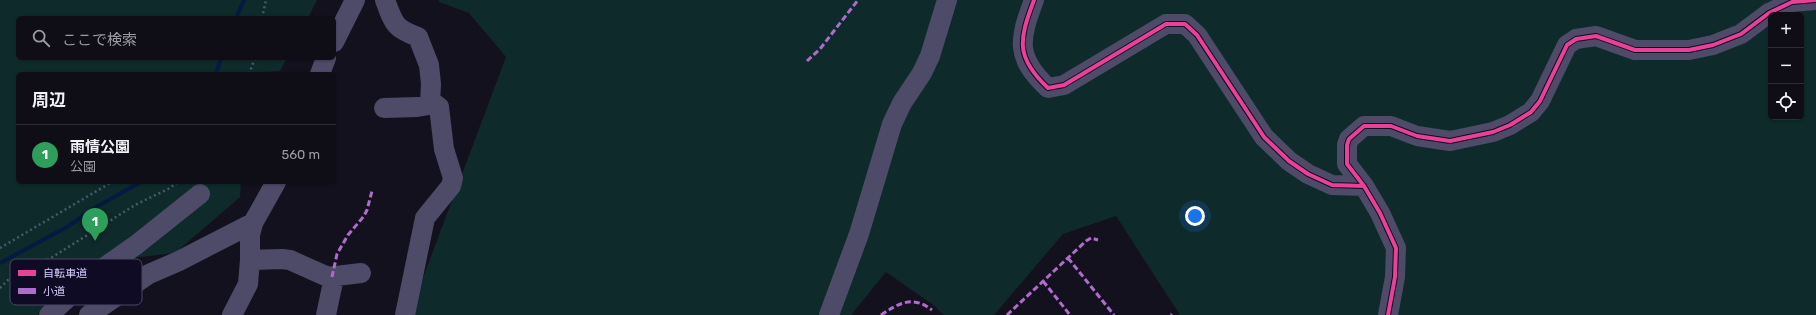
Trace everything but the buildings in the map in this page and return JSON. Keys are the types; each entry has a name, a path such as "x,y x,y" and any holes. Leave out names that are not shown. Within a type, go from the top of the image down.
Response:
{"street":[{"path":"336,38 355,0"},
{"path":"385,0 394,23 402,31 418,37 429,65 431,84 430,105"},
{"path":"829,315 859,234 892,124 902,103 924,67 947,0"},
{"path":"1034,0 1024,28 1024,56 1033,74 1048,88 1064,85 1166,24 1185,24 1198,35 1264,137 1289,161 1308,174 1332,185 1364,186"},
{"path":"1388,315 1395,277 1396,248 1380,213 1364,186 1347,164 1347,145 1349,139 1364,126 1391,126 1417,136 1450,141 1493,132 1510,125 1531,112 1540,101 1567,45 1576,39 1596,36 1635,50 1689,50 1713,45 1741,34 1770,13 1792,2 1816,0"},
{"path":"321,72 325,60"},
{"path":"384,108 435,104 439,107 444,149 453,178 451,186 425,218 405,315"},
{"path":"232,315 248,284 250,235 252,223 275,184"},
{"path":"115,259 173,217 200,194"},
{"path":"142,279 252,223"},
{"path":"250,260 290,260 328,277 361,273"},
{"path":"326,315 332,277"},
{"path":"49,315 60,305"},
{"path":"89,315 104,305"}],"path":[{"path":"262,16 266,0"},
{"path":"250,72 254,60"},
{"path":"0,248 109,184"},
{"path":"49,259 135,205 175,184"},
{"path":"0,288 10,279"}],"green space":[{"path":"0,0 317,0 309,16 16,16 16,60 286,60 280,71 263,72 16,72 16,184 241,184 240,197 175,253 124,259 10,259 10,305 49,305 38,315 0,315"},
{"path":"439,0 1816,0 1816,315 1180,315 1116,216 1063,234 994,315 944,315 932,304 886,272 851,315 409,315 506,57 469,13 439,2"}],"waterway":[{"path":"237,16 244,0"},
{"path":"217,72 220,60"},
{"path":"0,263 67,227 96,207 137,184"}],"marked path":[{"path":"807,61 820,49 858,0"},
{"path":"332,277 337,254 348,235 364,216 372,191"},
{"path":"1007,315 1086,241 1091,238 1098,240"},
{"path":"1068,258 1114,315"},
{"path":"1043,281 1070,315"},
{"path":"881,315 906,302 919,303 932,310"}],"cycle path":[{"path":"1034,0 1025,26 1023,47 1025,57 1030,67 1048,88 1064,85 1166,24 1185,24 1197,35 1264,137 1289,161 1308,174 1332,185 1364,186"},
{"path":"1388,315 1395,277 1396,248 1380,213 1364,186 1347,164 1347,145 1349,139 1364,126 1391,126 1417,136 1450,141 1493,132 1510,125 1531,112 1540,101 1567,45 1576,39 1596,36 1635,50 1689,50 1713,45 1741,34 1769,13 1792,2 1816,0"}],"place":[{"name":"雨情公園","path":"95,241"}]}
